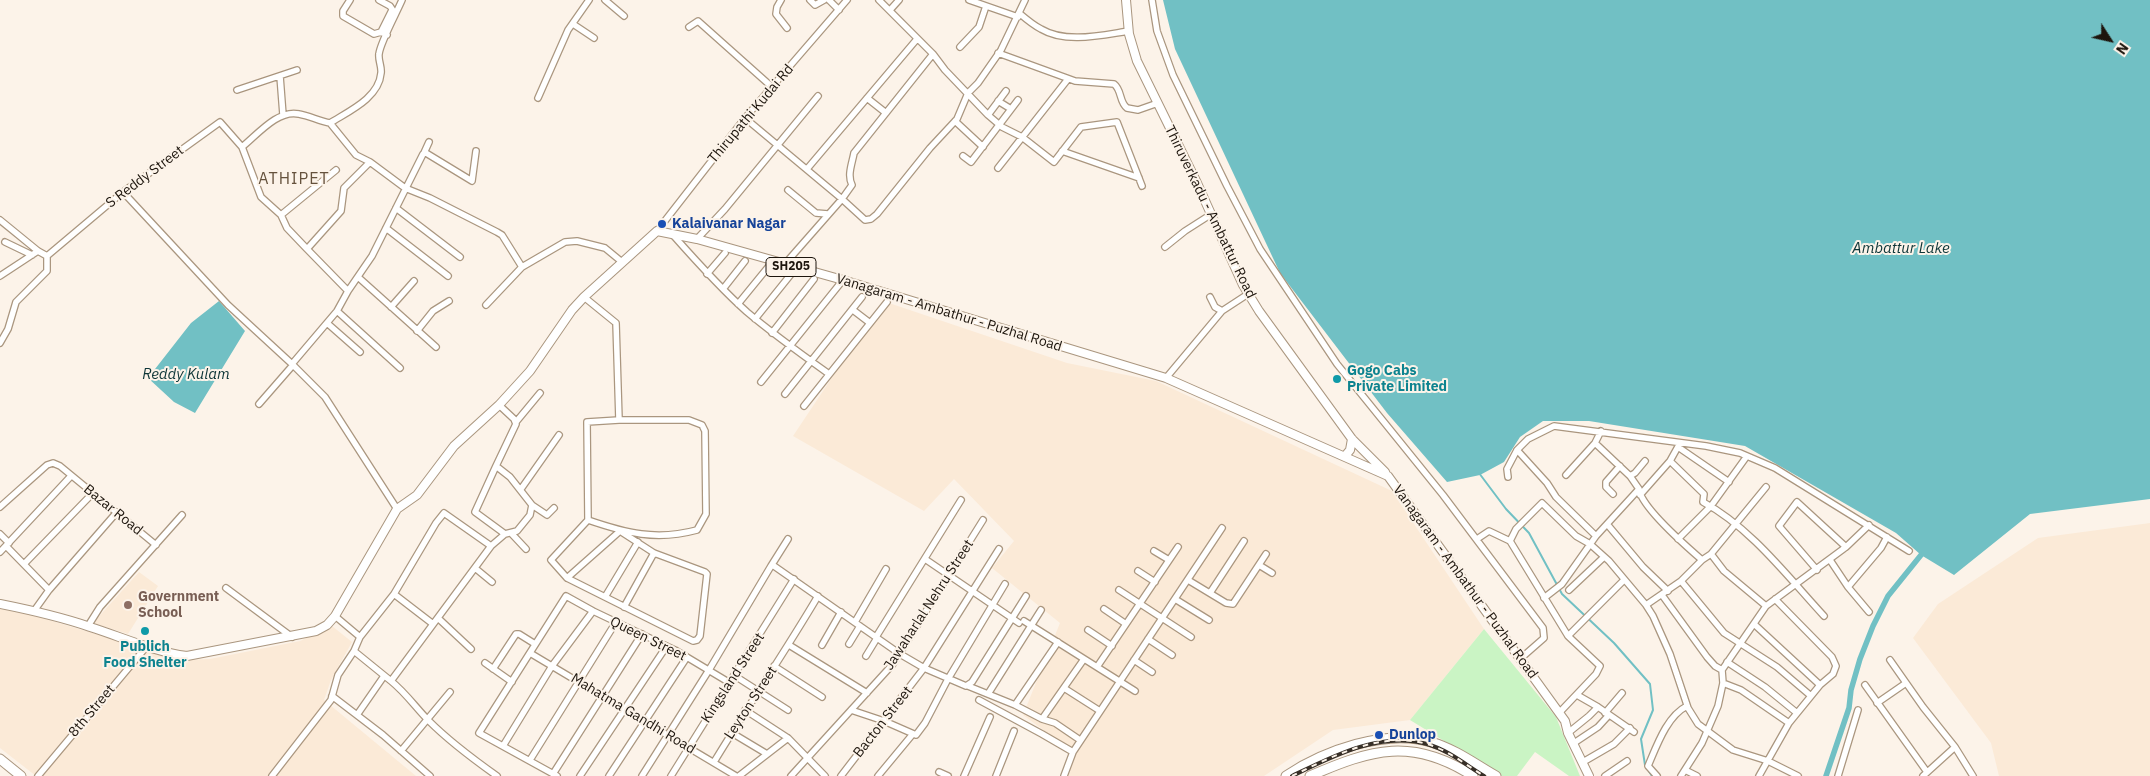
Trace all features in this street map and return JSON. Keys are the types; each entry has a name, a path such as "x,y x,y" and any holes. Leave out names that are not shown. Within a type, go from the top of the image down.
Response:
{"highway":[{"path":"1290,775 1335,752 1358,744 1395,737 1414,738 1451,749 1496,776"},
{"path":"1310,776 1362,756 1407,750 1441,758 1473,776"},
{"path":"0,759 21,776"}],"main road":[{"name":"Thiruverkadu - Ambattur Road","path":"1126,0 1129,31 1137,61 1248,294 1352,439 1388,476"},
{"name":"Vanagaram - Ambathur - Puzhal Road","path":"657,231 697,239 784,265 843,280 1166,378 1388,476 1565,721 1568,733 1589,776"},
{"path":"0,604 88,626 166,652 187,656 316,631 335,616 397,509 417,495 454,446 499,405 530,371 572,310 584,296 657,231"},
{"path":"1345,456 1350,450 1352,439"},
{"path":"0,764 14,776"}],"street":[{"path":"350,0 343,11 343,16 374,34 384,34"},
{"path":"379,0 390,6 394,12"},
{"path":"330,123 363,102 374,92 380,82 379,53 384,34 402,0"},
{"path":"538,98 573,24 589,0"},
{"path":"605,0 624,16"},
{"path":"781,0 777,6 776,14 787,28"},
{"path":"810,0 815,5 824,0"},
{"path":"829,0 839,10"},
{"name":"Thirupathi Kudai Rd","path":"657,231 746,118 848,0"},
{"path":"880,0 933,54 945,70 988,115 1054,162 1081,127 1117,122 1142,186"},
{"path":"890,10 899,0"},
{"path":"969,0 1019,15 1042,30 1065,37 1129,31"},
{"path":"746,118 866,220 871,219 961,113 968,93 978,83 998,53 1025,0"},
{"path":"1152,0 1157,31 1173,75 1260,249 1338,364 1415,459 1545,631 1544,638 1520,659"},
{"path":"960,47 979,27 986,6"},
{"path":"688,27 698,22 772,87"},
{"path":"573,24 594,38"},
{"path":"807,169 917,39"},
{"path":"998,53 1075,81 1114,84 1117,86 1124,106 1133,110 1158,103"},
{"path":"784,265 852,185 850,172 854,153 933,54"},
{"path":"237,90 298,70"},
{"path":"280,76 283,115"},
{"path":"998,168 1068,78"},
{"path":"988,115 1006,91"},
{"path":"697,239 818,96"},
{"path":"867,98 886,113"},
{"path":"962,156 971,162 1018,100"},
{"path":"998,101 1011,109"},
{"path":"348,291 287,228 281,215 261,197 242,147 283,115 299,114 330,123 356,155 370,162 405,188 430,198 497,232 502,236 522,267"},
{"path":"955,121 983,147"},
{"name":"S Reddy Street","path":"48,256 123,192 220,122 242,147"},
{"path":"259,404 337,311 386,228 429,142"},
{"path":"424,153 472,181 476,151"},
{"path":"1062,151 1139,178"},
{"path":"307,249 341,210 344,188 370,162"},
{"path":"281,215 336,170"},
{"path":"788,190 816,213 828,214"},
{"path":"123,192 228,306 325,397 397,509"},
{"path":"396,208 460,258"},
{"path":"1165,247 1210,215"},
{"path":"0,220 35,253"},
{"path":"386,228 448,276"},
{"path":"672,234 707,274 738,304 772,333 829,374"},
{"path":"486,305 522,267 565,242 571,241 605,248 622,262"},
{"path":"0,343 8,329 16,302 47,272 48,256 5,242"},
{"path":"0,276 35,253"},
{"path":"707,274 724,253"},
{"path":"723,289 746,261"},
{"path":"738,304 769,266"},
{"path":"755,319 792,273"},
{"path":"358,277 436,347"},
{"path":"772,333 814,279"},
{"path":"761,382 843,280"},
{"path":"391,307 414,281"},
{"path":"1166,378 1222,311 1248,294"},
{"path":"584,296 616,323 620,420"},
{"path":"1210,296 1215,307 1222,311"},
{"path":"785,394 862,297"},
{"path":"417,331 433,311 449,301"},
{"path":"804,406 887,302"},
{"path":"853,310 870,322"},
{"path":"337,311 400,368"},
{"path":"327,322 360,352"},
{"path":"526,549 508,533 475,512 516,422 540,392"},
{"path":"499,405 516,422"},
{"path":"588,520 620,531 645,536 677,535 696,530 706,514 706,431 702,425 690,420 587,422 588,520 551,560 567,578 693,641 697,640 700,636 705,572 654,552 620,531"},
{"path":"1508,478 1507,469 1517,450 1528,439 1554,426 1601,431 1679,445 1714,448 1747,456 1775,468 1869,525 1909,552"},
{"path":"1566,474 1595,443 1601,431"},
{"path":"521,489 560,435"},
{"path":"1595,443 1630,476 1639,492 1678,539 1702,560"},
{"path":"1544,598 1562,584 1596,536 1670,461 1679,445"},
{"path":"1679,445 1729,482"},
{"path":"1517,450 1547,483 1556,497 1596,536"},
{"path":"1678,539 1711,506 1747,456"},
{"path":"1630,476 1645,461"},
{"path":"1670,461 1705,495 1703,501 1737,525 1824,616"},
{"name":"Bazar Road","path":"0,507 47,465 53,463 60,466 156,545"},
{"path":"496,466 521,489 532,505 547,516 554,508"},
{"path":"1613,494 1606,487 1606,482 1620,466"},
{"path":"0,552 71,476"},
{"path":"1646,605 1668,591 1711,554 1766,488"},
{"path":"25,563 92,494"},
{"path":"866,656 961,500"},
{"path":"1817,570 1779,526 1796,503 1798,502 1802,505 1846,547"},
{"path":"1510,540 1525,518 1542,503 1576,536 1590,544 1646,605 1670,654 1687,706 1698,724 1733,750 1768,761 1798,776"},
{"path":"391,681 433,624 439,619 491,546 508,533 517,531 530,515 532,505"},
{"path":"34,611 49,590 116,512"},
{"path":"272,776 332,696 338,675 354,651 360,637 394,594 436,523 444,513 491,546"},
{"path":"88,626 100,607 182,515"},
{"name":"Jawaharlal Nehru Street","path":"791,776 900,654 983,520"},
{"path":"1607,524 1643,567 1668,591"},
{"path":"1681,776 1702,743 1718,706 1724,683 1722,670 1766,606 1794,584 1830,560 1869,525"},
{"path":"1064,776 1073,752 1080,740 1222,528"},
{"path":"567,578 620,531"},
{"path":"1477,539 1489,531 1510,540 1568,636 1600,666 1596,674 1559,713"},
{"path":"0,534 49,590"},
{"path":"1848,588 1881,548 1887,537"},
{"path":"642,776 788,539"},
{"path":"1210,593 1244,540"},
{"path":"606,597 638,542"},
{"path":"1098,667 1178,547"},
{"name":"Bacton Street","path":"841,776 924,668 1000,549"},
{"path":"1154,551 1169,560"},
{"path":"624,607 654,552"},
{"path":"1188,580 1226,603 1233,604 1266,554"},
{"path":"1711,554 1724,571 1766,606"},
{"path":"925,558 1012,619 1031,625 1135,691"},
{"path":"1569,590 1604,558"},
{"path":"1830,560 1848,588 1869,612"},
{"path":"1259,565 1272,573"},
{"path":"771,566 774,566 900,654 924,668 1055,723 1080,740"},
{"path":"475,568 492,582"},
{"path":"855,622 886,569"},
{"path":"1138,571 1155,582"},
{"name":"Kingsland Street","path":"671,776 794,580"},
{"path":"1568,636 1624,580"},
{"path":"1682,580 1724,633 1777,667 1811,696"},
{"path":"878,776 912,735 916,735 925,723 948,679 1006,584"},
{"path":"226,588 292,637"},
{"path":"1120,590 1192,637"},
{"path":"394,594 433,624"},
{"path":"1662,595 1707,657 1715,666 1722,670"},
{"name":"Queen Street","path":"535,644 566,596 687,657 730,683"},
{"name":"Leyton Street","path":"714,762 818,596"},
{"path":"968,686 1026,596"},
{"path":"1175,599 1209,620"},
{"path":"1759,776 1797,713 1820,685 1833,674 1836,666 1832,657 1776,599"},
{"path":"1104,609 1126,624"},
{"path":"988,694 1041,610"},
{"path":"503,746 552,666 593,611"},
{"path":"822,645 841,612"},
{"path":"335,616 360,637"},
{"path":"439,619 471,649"},
{"path":"530,760 616,622"},
{"path":"1754,624 1820,685"},
{"path":"849,644 860,626"},
{"path":"1088,630 1112,646"},
{"path":"493,669 516,634 535,644 480,733 555,775 642,634"},
{"path":"1148,640 1172,655"},
{"path":"1015,705 1058,642"},
{"path":"789,645 867,693"},
{"name":"8th Street","path":"38,776 147,646"},
{"path":"580,776 666,646"},
{"path":"354,651 406,694 428,719 460,749 496,776"},
{"name":"Mahatma Gandhi Road","path":"530,653 738,776"},
{"path":"609,776 687,657"},
{"path":"1042,719 1084,659"},
{"path":"1134,660 1152,672"},
{"path":"1890,660 1956,746 1973,776"},
{"path":"1727,662 1765,687 1797,713"},
{"path":"485,663 512,682"},
{"path":"774,666 822,697"},
{"path":"357,715 384,676"},
{"path":"735,676 788,710"},
{"path":"1724,683 1741,690 1790,723"},
{"path":"1877,702 1906,683"},
{"path":"1865,685 1925,774 1956,746"},
{"path":"1064,688 1100,711"},
{"path":"401,751 450,692"},
{"path":"1574,743 1598,727 1622,693"},
{"path":"1577,695 1632,730 1614,744 1583,762"},
{"path":"332,696 430,776"},
{"path":"979,700 1073,752"},
{"path":"1657,776 1648,766 1675,715 1687,706"},
{"path":"1568,733 1598,707"},
{"path":"745,710 788,738 825,776"},
{"path":"851,710 884,721 912,735"},
{"path":"1838,776 1858,710"},
{"path":"964,776 990,717"},
{"path":"996,776 1014,731"},
{"path":"732,733 767,754"},
{"path":"738,776 788,738"},
{"path":"1605,776 1627,761"},
{"path":"1685,770 1697,776"},
{"path":"939,772 948,776"}],"shaded area":[{"path":"883,301 1067,363 1156,381 1392,491 1484,629 1410,720 1333,730 1264,776 1068,776 1076,754 1023,715 1060,623 992,568 1014,541 954,479 924,511 793,436"},
{"path":"2150,523 2150,776 1999,776 1991,743 1913,638 1938,604 2038,538"},
{"name":"Government School","path":"139,572 158,586 128,634 93,623"},
{"path":"0,609 32,615 183,660 210,659 300,641 332,626 352,642 331,680 324,700 416,776 36,776 0,748"}],"green space":[{"path":"1484,629 1556,717 1580,776 1569,776 1535,752 1517,776 1501,776 1410,720"}],"water":[{"name":"Ambattur Lake","path":"1163,0 2150,0 2150,499 2030,514 1954,575 1921,555 1896,533 1745,446 1589,421 1543,421 1520,437 1504,462 1480,475 1447,482 1387,413 1280,273 1175,49"},
{"name":"Reddy Kulam","path":"219,301 245,331 195,413 174,402 148,378 191,323"}],"waterway":[{"path":"1479,473 1506,509 1529,533 1562,594 1614,643 1650,684 1653,710 1641,739 1645,765 1652,776"},
{"path":"1826,776 1849,708 1851,690 1860,659 1873,626 1888,596 1921,555"}],"railway":[{"path":"1292,776 1357,748 1374,743 1392,741 1409,741 1435,747 1450,754 1484,776"}],"place":[{"name":"Kalaivanar Nagar","path":"662,224"},
{"name":"Gogo Cabs Private Limited","path":"1337,379"},
{"name":"Government School","path":"128,605"},
{"name":"Publich Food Shelter","path":"145,631"},
{"name":"Dunlop","path":"1379,735"}],"district":[{"name":"ATHIPET","path":"294,179"}]}
